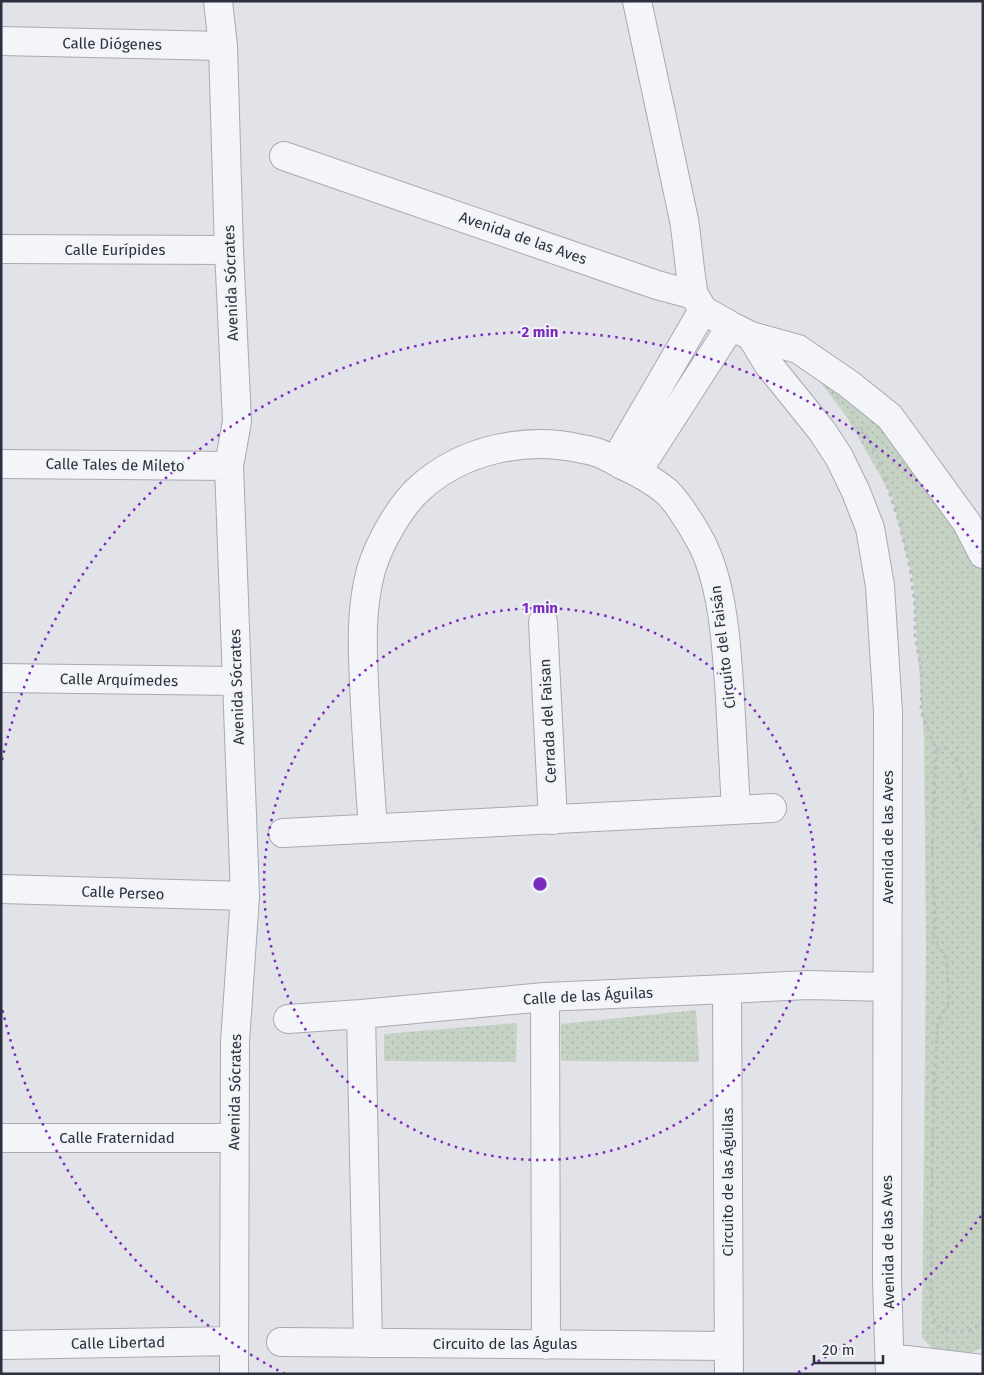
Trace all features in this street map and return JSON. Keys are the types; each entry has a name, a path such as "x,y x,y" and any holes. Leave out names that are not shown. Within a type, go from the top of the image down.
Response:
{"street":[{"name":"Avenida Sócrates","path":"218,1 223,46 229,250 237,421 229,466 245,896 235,1042 234,1374"},
{"path":"626,467 699,303 689,269 684,220 637,1"},
{"name":"Calle Diógenes","path":"1,41 223,46"},
{"name":"Avenida de las Aves","path":"284,156 648,281 699,303 741,331 798,349 849,384 890,417 949,497 975,519 983,554"},
{"name":"Calle Eurípides","path":"1,250 229,250"},
{"path":"626,467 741,331"},
{"name":"Avenida de las Aves","path":"741,331 822,431 839,457 856,492 870,528 880,586 888,712 887,1281 890,1366"},
{"name":"Circuito del Faisán","path":"374,828 368,770 362,649 364,606 372,568 388,532 404,505 420,488 443,471 476,454 508,446 536,443 566,445 599,453 669,493 684,513 704,548 715,578 723,622 728,663 736,810"},
{"name":"Calle Tales de Mileto","path":"1,464 229,466"},
{"name":"Cerrada del Faisan","path":"543,622 553,820"},
{"name":"Calle Arquímedes","path":"1,678 236,681"},
{"path":"283,833 772,808"},
{"name":"Calle Perseo","path":"1,889 245,896"},
{"name":"Calle de las Águilas","path":"288,1019 545,997 808,985 887,987"},
{"name":"Circuito de las Águilas","path":"727,990 729,1374"},
{"path":"545,997 546,1345"},
{"path":"361,1014 368,1343"},
{"name":"Calle Fraternidad","path":"1,1138 234,1138"},
{"name":"Calle Libertad","path":"1,1345 234,1341"},
{"name":"Circuito de las Águlas","path":"281,1342 728,1346"},
{"path":"890,1366 981,1366"}],"path":[{"path":"860,425 877,455 900,525 910,568 915,607 915,634 922,675 921,711 936,748 932,859 935,916 934,938 946,959 950,1001 938,1021 934,1070 931,1309 936,1325 953,1332 968,1331 983,1323"},
{"path":"936,748 946,748 956,759 983,855"}],"green space":[{"path":"820,382 859,399 924,472 983,558 983,1348 960,1357 937,1354 922,1337 926,951 924,739 913,579 892,497 847,417"},
{"path":"696,1010 699,1062 561,1061 561,1024"},
{"path":"517,1023 516,1062 384,1061 384,1034"}]}
